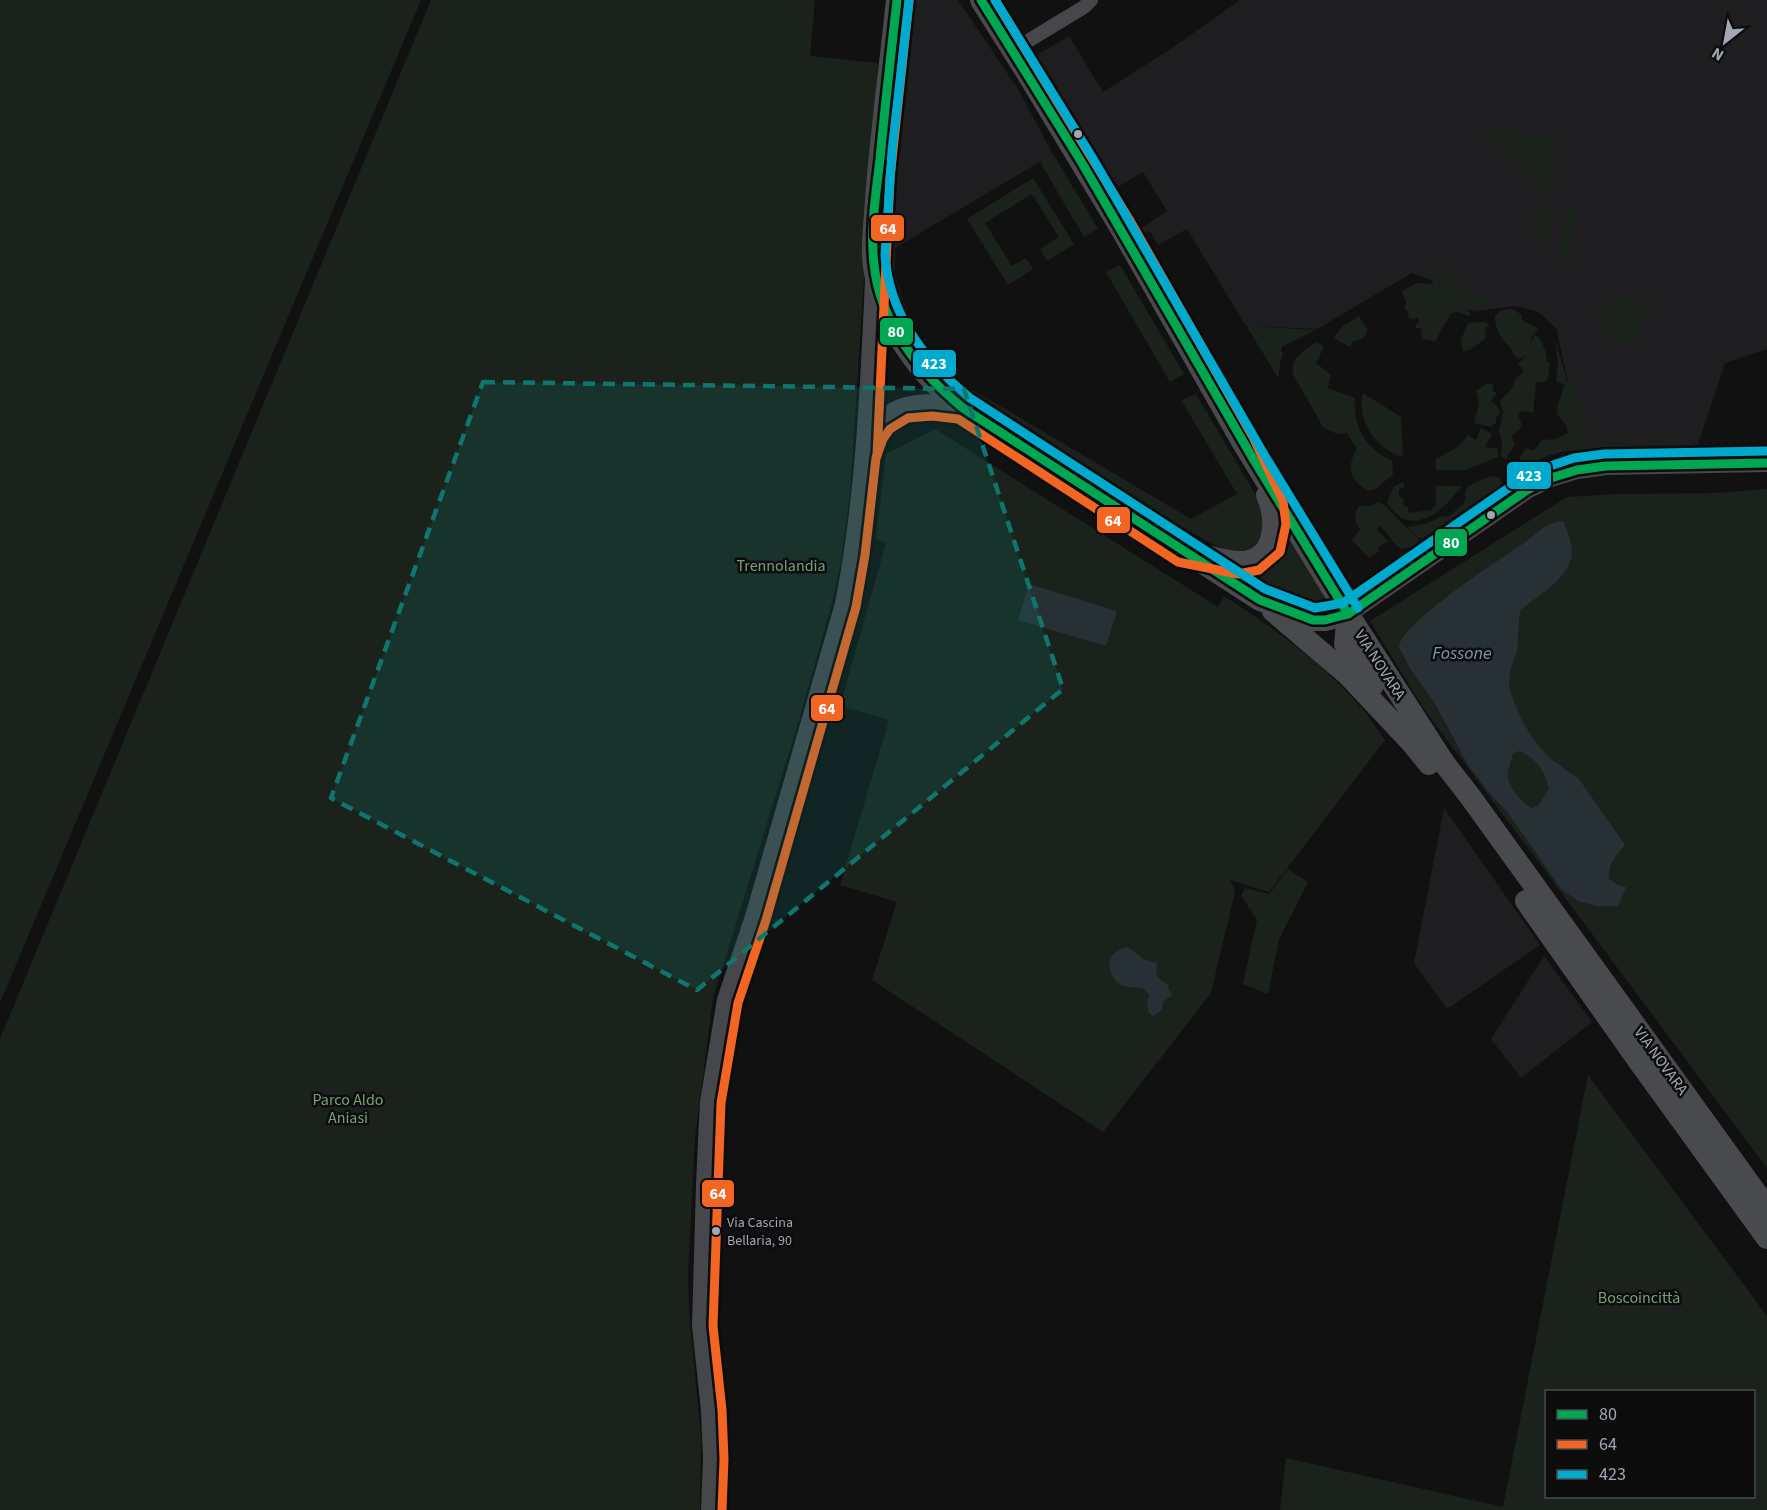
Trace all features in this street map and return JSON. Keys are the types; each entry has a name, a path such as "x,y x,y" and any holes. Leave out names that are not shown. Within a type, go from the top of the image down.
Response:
{"main road":[{"path":"897,0 878,177 874,271 884,306 911,357 930,380 963,408 1260,600 1313,620 1348,615 1345,644 1412,743"},
{"name":"VIA NOVARA","path":"981,0 1119,225 1243,443 1348,615 1444,763 1767,1208"},
{"path":"1183,550 1237,562 1254,559 1269,547 1274,524 1271,504 1243,443"},
{"name":"VIA NOVARA","path":"1260,600 1348,675 1412,743 1446,786 1640,1063 1767,1238"}],"street":[{"path":"1013,50 1084,7 1091,0"},
{"path":"710,1510 712,1459 710,1410 701,1326 709,1102 726,1000 757,906 844,604 852,564 866,450 874,271"},
{"path":"866,450 878,424 899,408 921,403 947,404 963,408"},
{"path":"1348,615 1527,490 1551,478 1576,470 1606,466 1767,463"}],"highlighted area":[{"path":"483,382 964,389 1063,689 697,990 331,798"}],"shaded area":[{"path":"903,0 958,0 1018,89 1053,154 895,248 890,180"},
{"path":"1240,0 1767,0 1767,349 1725,363 1696,450 1633,448 1568,451 1572,400 1556,328 1538,312 1515,306 1474,311 1465,308 1439,283 1412,273 1317,329 1246,326 1187,229 1158,245 1150,231 1140,236 1137,231 1167,211 1143,172 1114,189 1035,56 1069,36 1103,92 1175,46"},
{"path":"1444,808 1540,945 1447,1009 1414,963"},
{"path":"1544,956 1592,1022 1521,1078 1491,1039"}],"green space":[{"path":"0,0 421,0 0,1003"},
{"name":"Parco Aldo Aniasi","path":"431,0 815,0 810,56 878,63 850,494 841,563 799,720 713,998 695,1138 688,1274 689,1311 701,1438 700,1510 0,1510 0,1039"},
{"path":"1481,130 1556,136 1552,189 1535,188"},
{"path":"1053,154 1098,229 1084,237 1040,162"},
{"path":"1033,178 1074,244 1047,261 1040,249 1059,237 1032,194 985,223 1012,266 1026,258 1033,269 1008,285 967,219"},
{"path":"890,180 895,274 913,325 941,367 966,386 1191,519 1237,494 1181,400 1196,394 1264,509 1262,544 1245,554 1224,550 1152,511 956,391 910,339 888,292 885,268"},
{"path":"1550,207 1547,245 1544,246 1531,225 1532,209"},
{"path":"1564,208 1574,209 1571,257 1568,260 1562,257"},
{"path":"1120,265 1184,374 1170,382 1106,272"},
{"path":"1440,265 1455,279 1465,295 1472,293 1479,297 1484,296 1488,300 1484,306 1469,306 1468,310 1471,314 1468,316 1458,312 1451,313 1436,341 1422,339 1421,328 1416,328 1415,324 1419,323 1418,318 1409,319 1402,291 1417,283 1432,284"},
{"path":"1617,297 1650,303 1637,346 1606,336 1598,307"},
{"path":"1502,310 1517,311 1522,316 1521,320 1538,330 1532,336 1531,342 1535,335 1540,339 1547,361 1550,363 1548,379 1536,384 1533,413 1521,411 1518,416 1522,425 1513,434 1515,444 1506,459 1501,457 1502,443 1499,431 1503,412 1500,402 1524,371 1518,364 1526,356 1518,359 1497,328 1495,315"},
{"path":"1359,316 1367,329 1363,338 1353,341 1350,347 1334,338 1342,327"},
{"path":"1484,322 1489,326 1486,327 1485,339 1463,352 1461,340 1468,323"},
{"path":"1247,327 1314,331 1283,346 1279,376 1277,376"},
{"path":"1555,339 1568,384 1574,383 1582,410 1576,413 1587,426 1588,432 1585,438 1587,444 1583,449 1565,451 1543,458 1519,471 1516,464 1526,448 1534,451 1542,440 1556,439 1568,433 1557,411 1565,385 1556,381 1558,363"},
{"path":"1317,342 1324,347 1316,363 1331,375 1328,388 1355,398 1355,412 1362,434 1370,446 1392,461 1393,474 1376,489 1368,491 1353,477 1351,461 1357,449 1347,433 1337,434 1323,427 1293,374 1296,358"},
{"path":"1488,383 1494,385 1492,391 1497,393 1491,401 1500,413 1496,417 1496,424 1492,427 1474,423 1479,404 1476,391"},
{"path":"1363,393 1401,417 1403,457 1384,448 1370,433 1362,413"},
{"path":"1481,428 1492,434 1485,447 1498,449 1498,457 1465,470 1436,470 1436,459 1459,446 1468,435 1476,440"},
{"path":"935,429 1218,607 1224,596 1260,620 1327,672 1361,707 1385,740 1269,892 1230,880 1235,891 1211,993 1103,1132 872,980 897,902 840,885 889,720 840,706 886,543 876,539 886,454"},
{"path":"1490,476 1500,478 1503,484 1422,539 1418,537 1419,540 1411,547 1401,549 1380,526 1377,530 1388,541 1378,548 1380,551 1369,558 1352,540 1360,529 1355,518 1359,506 1369,506 1379,502 1417,536 1407,527 1426,524 1442,516 1448,517 1463,504 1468,486"},
{"path":"1404,482 1404,488 1399,489 1399,497 1403,498 1404,507 1408,507 1409,513 1432,510 1436,506 1436,486 1462,486 1446,505 1426,518 1416,521 1396,514 1387,502 1394,486"},
{"path":"1767,489 1767,1168 1424,709 1370,621 1567,497 1717,493"},
{"path":"1278,520 1324,591 1324,598 1321,602 1299,600 1288,596 1239,564"},
{"path":"1288,869 1308,882 1279,939 1268,994 1243,984 1257,920 1241,895 1245,888 1269,894"},
{"name":"Boscoincittà","path":"1588,1075 1767,1316 1767,1510 1280,1510 1286,1458 1503,1507"}],"water":[{"name":"Fossone","path":"1563,521 1570,540 1571,559 1557,582 1520,610 1517,651 1510,670 1509,688 1525,726 1535,741 1548,757 1579,779 1625,845 1613,860 1609,873 1609,878 1617,885 1626,887 1618,906 1598,906 1578,901 1562,890 1506,810 1468,765 1433,700 1411,670 1399,647 1404,636 1417,622 1455,590 1543,528","holes":["1519,751 1538,765 1549,788 1539,805 1532,808 1517,796 1508,778 1513,754"]},
{"path":"1029,584 1117,611 1106,646 1018,620"},
{"path":"1126,947 1143,959 1157,963 1158,977 1169,985 1168,988 1172,995 1163,1002 1162,1010 1153,1016 1149,1013 1147,1005 1149,995 1143,988 1124,986 1115,980 1110,970 1110,960 1113,955"}],"transit line":[{"name":"80","path":"897,0 874,212 873,251 878,286 884,306 904,345 931,379 963,408 1260,600 1313,620 1325,620 1348,614 1527,490 1551,478 1577,470 1606,466 1767,463"},
{"name":"80","path":"981,0 1082,163 1255,462 1348,614"},
{"name":"64","path":"722,1510 724,1459 722,1410 713,1326 721,1103 738,1003 766,920 856,607 865,555 876,458 883,439 890,429 908,418 932,416 958,419 1178,562 1238,574 1259,570 1280,552 1286,524 1283,501 1253,437 1129,219 995,0"},
{"name":"423","path":"995,0 1092,157 1265,456 1358,608"},
{"name":"64","path":"877,456 890,178 909,1"},
{"name":"423","path":"909,1 892,151 885,255 894,297 912,335 939,369 970,398 1265,589 1315,608 1343,603 1520,480 1547,467 1574,458 1604,454 1767,451"}],"place":[{"name":"Via Cascina Bellaria, 90","path":"716,1231"}],"park label":[{"name":"Trennolandia","path":"781,566"}]}
